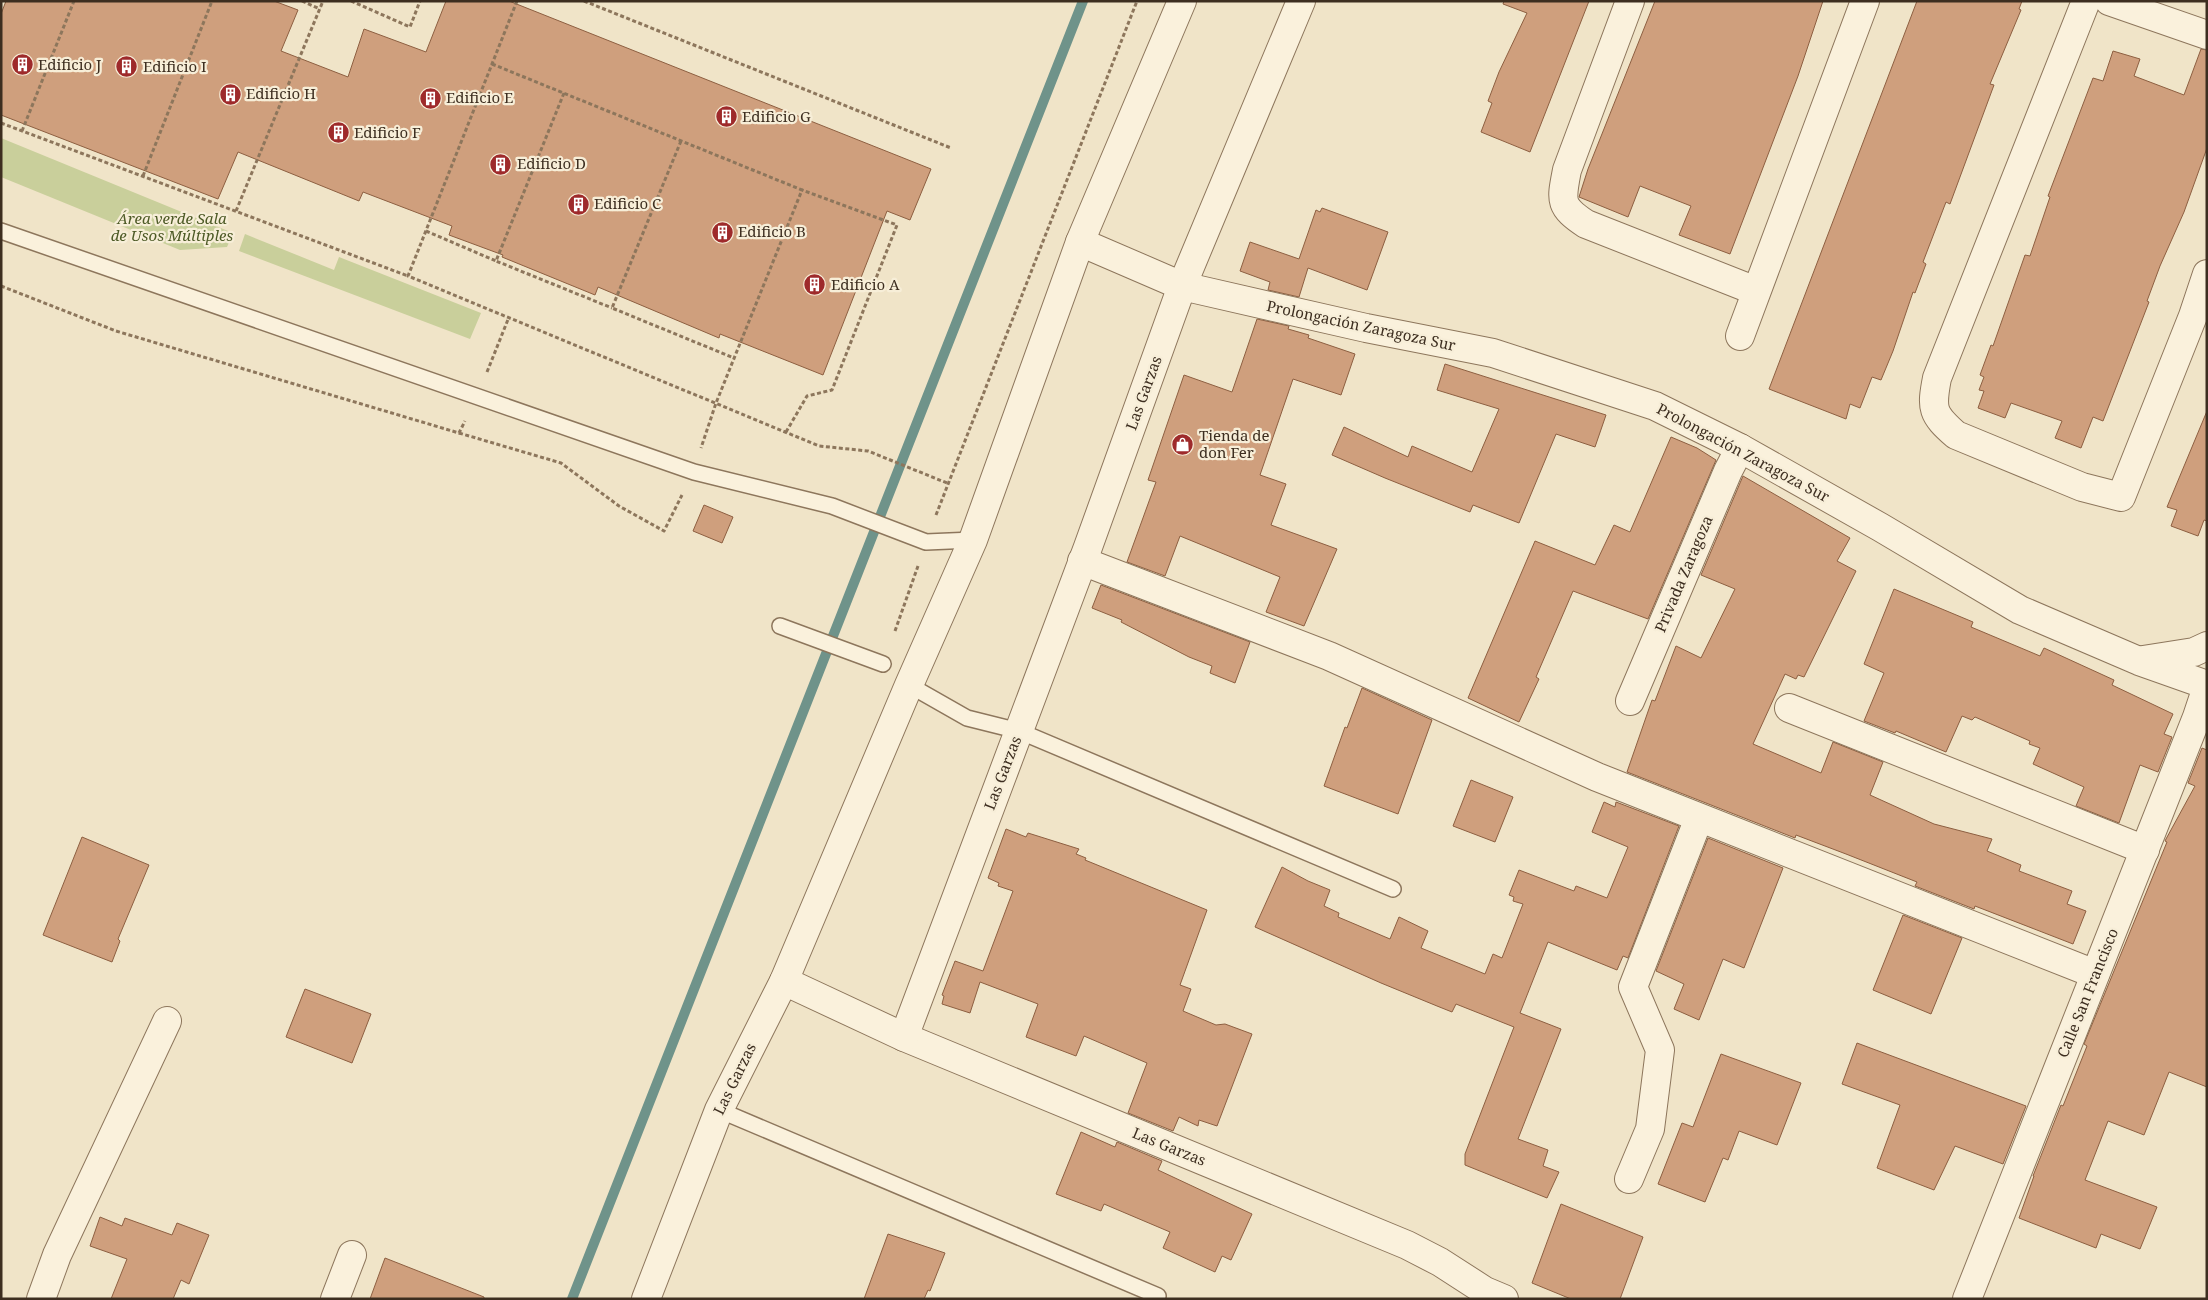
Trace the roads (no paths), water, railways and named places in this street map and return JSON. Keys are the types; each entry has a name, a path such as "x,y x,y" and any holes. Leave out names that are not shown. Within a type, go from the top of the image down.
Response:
{"street":[{"name":"Las Garzas","path":"646,1299 719,1110 784,981 909,685 973,540 1080,242 1182,1"},
{"name":"Las Garzas","path":"1301,1 1182,286 1082,561 904,1037 1407,1245 1440,1262 1485,1291 1504,1299"},
{"path":"1630,1 1567,170 1563,190 1564,205 1571,214 1586,224 1756,291"},
{"path":"1740,336 1865,1"},
{"path":"2086,1 1937,378 1932,402 1940,421 1956,435 2082,487 2121,497 2193,316 2207,274"},
{"path":"2109,1 2207,35"},
{"name":"Prolongación Zaragoza Sur","path":"1080,242 1182,286 1358,326 1494,353 1654,406 1740,448 1880,527 2020,610 2139,661 2207,686"},
{"name":"Privada Zaragoza","path":"1630,701 1728,471 1740,448"},
{"path":"1082,561 1329,656 1597,777 2095,974"},
{"path":"2139,661 2194,652 2207,646"},
{"name":"Calle San Francisco","path":"1967,1299 2197,717 2207,686"},
{"path":"1789,708 2144,850"},
{"path":"1629,1179 1650,1129 1660,1050 1633,987 1699,818"},
{"path":"784,981 904,1037"},
{"path":"41,1299 57,1255 167,1020"},
{"path":"335,1299 352,1255"}],"lane":[{"path":"1,231 694,472 832,506 926,542 973,540"},
{"path":"780,626 883,664"},
{"path":"909,685 967,718 1019,731 1393,889"},
{"path":"719,1110 1158,1296"}],"waterway":[{"path":"572,1299 1083,1"}],"place":[{"name":"Edificio J","path":"22,65"},
{"name":"Edificio I","path":"127,67"},
{"name":"Edificio H","path":"230,94"},
{"name":"Edificio E","path":"430,98"},
{"name":"Edificio G","path":"726,117"},
{"name":"Edificio F","path":"338,133"},
{"name":"Edificio D","path":"501,164"},
{"name":"Edificio C","path":"578,204"},
{"name":"Edificio B","path":"722,232"},
{"name":"Edificio A","path":"815,285"},
{"name":"Tienda de don Fer","path":"1183,445"}],"park label":[{"name":"Área verde Sala de Usos Múltiples","path":"172,228"}]}
